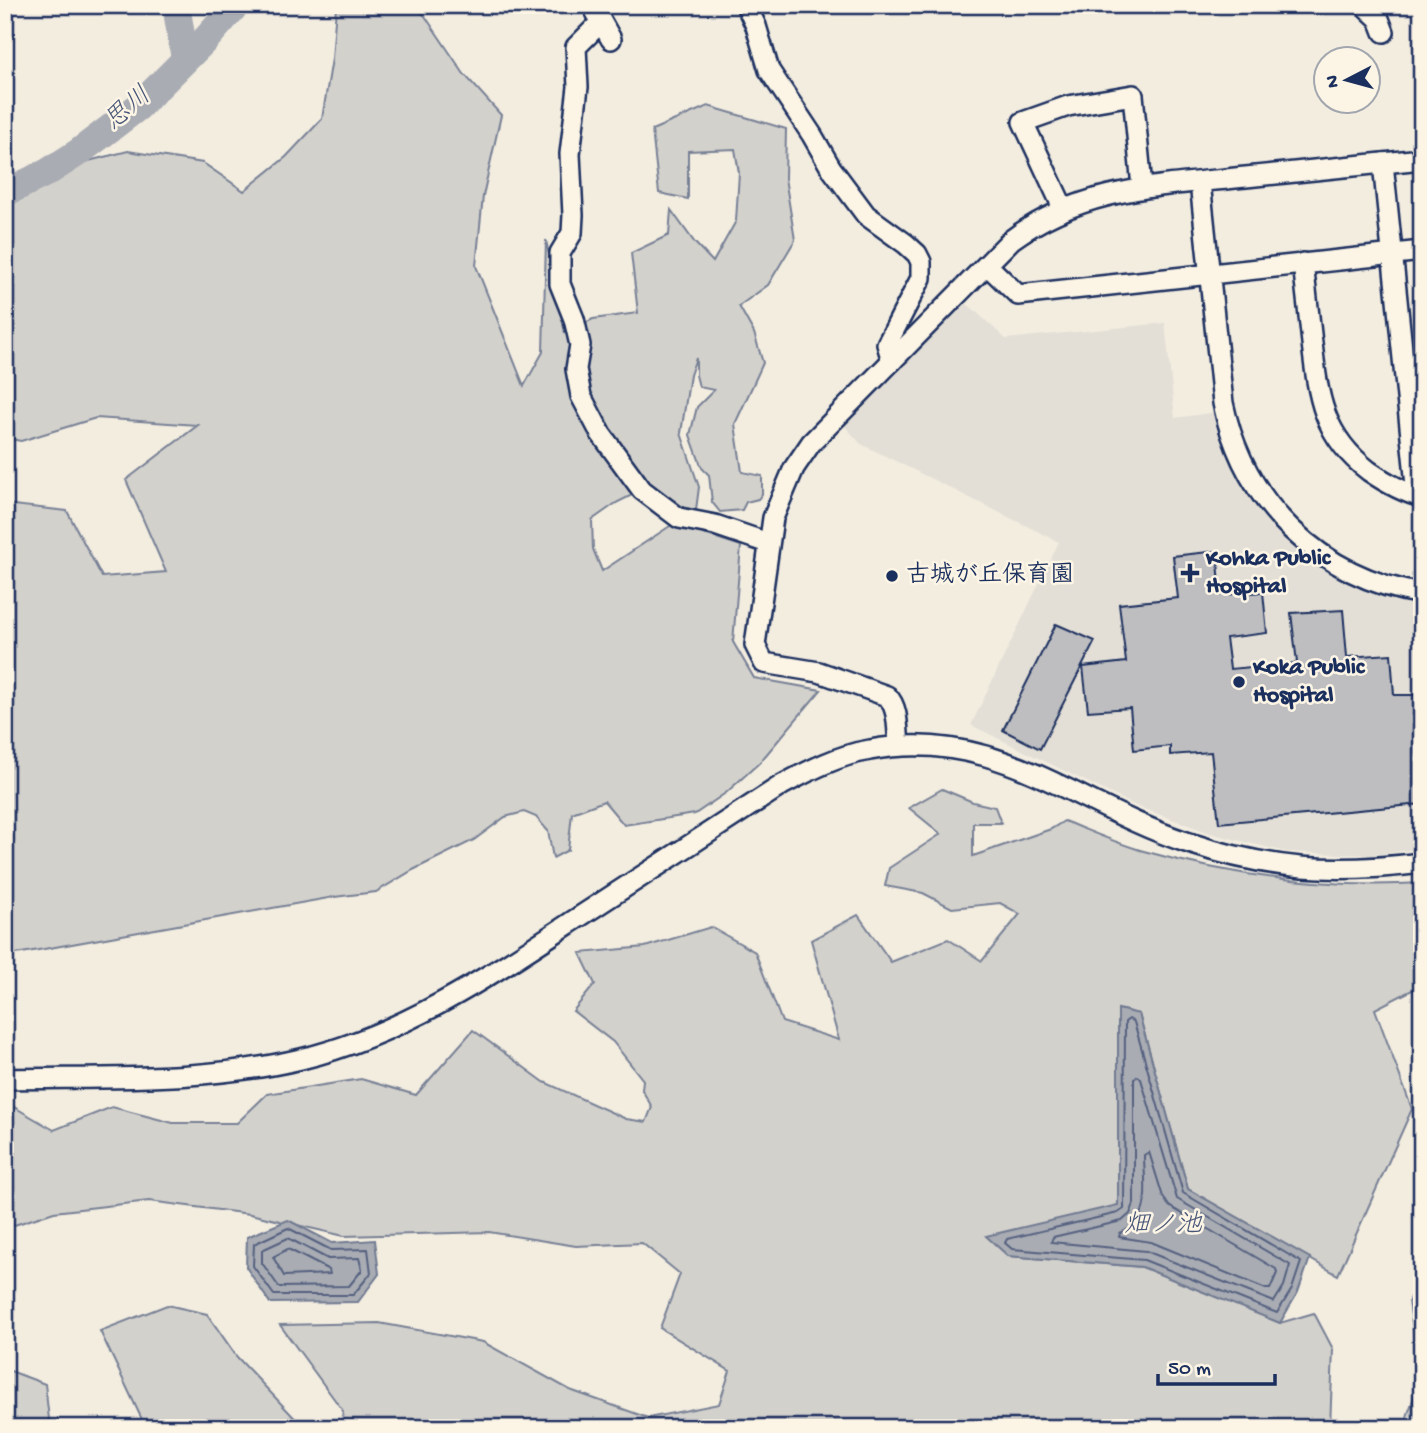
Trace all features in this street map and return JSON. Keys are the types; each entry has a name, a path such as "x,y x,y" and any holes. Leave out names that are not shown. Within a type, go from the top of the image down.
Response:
{"street":[{"path":"746,5 756,26 769,70 831,168 866,215 906,244 921,262 921,278 887,344 892,361"},
{"path":"1364,5 1379,19 1384,32"},
{"path":"601,22 576,47 578,87 570,154 572,233 560,253 560,284 574,319 580,345 576,369 581,396 601,434 642,490 679,518 715,525 768,543"},
{"path":"1064,210 1023,122 1068,106 1133,95 1142,187"},
{"path":"899,746 896,712 893,702 887,696 819,672 764,663 755,645 773,518 794,468 811,443 987,265 1023,232 1064,210 1088,200 1142,187 1422,159"},
{"path":"1303,263 1317,388 1327,419 1340,442 1359,463 1382,481 1419,496 1383,163"},
{"path":"1200,182 1227,421 1244,467 1263,498 1286,526 1310,547 1339,566 1380,585 1422,594"},
{"path":"987,265 1018,295 1422,251"},
{"path":"5,1079 187,1076 232,1072 302,1059 348,1045 422,1014 473,985 782,785 835,760 870,750 935,744 990,756 1028,770 1097,805 1183,841 1265,864 1350,870 1422,863"}],"shaded area":[{"path":"338,5 415,5 464,74 501,115 483,196 476,266 524,386 543,352 546,240 565,333 593,319 638,313 631,253 669,235 671,210 713,262 736,221 739,173 735,149 688,151 688,199 659,193 652,130 708,106 786,129 785,178 795,240 768,285 739,306 754,333 763,363 735,424 742,472 762,476 762,494 758,499 746,502 742,510 720,512 712,502 709,475 702,468 690,435 697,407 714,390 699,387 696,358 690,375 681,433 699,487 696,510 672,505 644,489 616,503 592,520 593,549 602,571 673,524 741,546 733,642 754,678 821,690 760,762 727,792 695,814 624,825 604,801 572,813 568,850 553,858 548,831 536,817 524,812 505,817 474,840 376,892 334,897 5,956 5,504 67,511 102,577 166,572 126,480 198,425 96,418 21,441 5,438 5,187 25,177 128,151 203,163 244,191 286,157 322,119"},
{"name":"Kohka Public Hospital","path":"963,300 1006,339 1165,323 1175,418 1217,412 1226,453 1256,503 1274,524 1322,565 1349,580 1422,601 1422,849 1371,855 1286,852 1213,834 1136,806 971,725 1059,542 861,444 840,421"},
{"path":"942,789 973,802 995,807 1001,823 973,823 973,856 1051,829 1064,821 1140,850 1209,867 1315,882 1422,883 1422,1028 1414,989 1375,1009 1412,1109 1338,1275 1188,1189 1139,1014 1118,1009 1118,1206 1008,1256 1142,1267 1280,1323 1314,1313 1333,1349 1330,1428 342,1428 343,1411 280,1325 379,1323 483,1342 570,1390 648,1418 719,1404 730,1371 660,1328 680,1274 642,1243 576,1246 489,1232 344,1236 250,1214 149,1201 54,1212 5,1228 5,1108 14,1107 54,1130 112,1107 173,1123 237,1123 267,1094 361,1079 416,1095 473,1030 544,1082 626,1119 646,1122 652,1107 642,1090 643,1080 613,1042 573,1011 595,984 580,953 645,947 711,927 755,952 782,1022 839,1040 811,940 858,915 891,962 948,939 982,961 1020,914 1000,903 952,908 923,893 885,886 889,868 941,834 909,808"},
{"path":"1422,1259 1422,1428 1403,1428 1420,1380 1409,1301"},
{"path":"167,1305 207,1314 237,1357 304,1428 146,1428 100,1331"},
{"path":"5,1369 45,1384 50,1428 5,1428"}],"water":[{"name":"畑ノ池","path":"1118,1009 1139,1014 1188,1189 1310,1258 1298,1292 1280,1323 1142,1267 1008,1256 986,1236 1118,1205"},
{"path":"288,1220 332,1243 375,1240 379,1274 358,1302 270,1303 246,1267 247,1237"}],"building":[{"name":"Koka Public Hospital","path":"1217,551 1221,595 1263,592 1267,633 1226,638 1230,669 1297,663 1291,613 1343,610 1347,657 1391,654 1394,695 1416,695 1422,745 1422,804 1219,823 1211,752 1170,755 1170,746 1134,750 1130,708 1088,711 1083,667 1126,662 1119,604 1178,598 1173,556"},
{"path":"1056,624 1095,641 1040,749 1003,730"}],"waterway":[{"path":"176,5 185,59"},
{"name":"思川","path":"5,193 48,172 79,152 138,107 236,5"}],"place":[{"name":"Kohka Public Hospital","path":"1190,573"},
{"name":"古城が丘保育園","path":"892,576"},
{"name":"Koka Public Hospital","path":"1239,682"}]}
